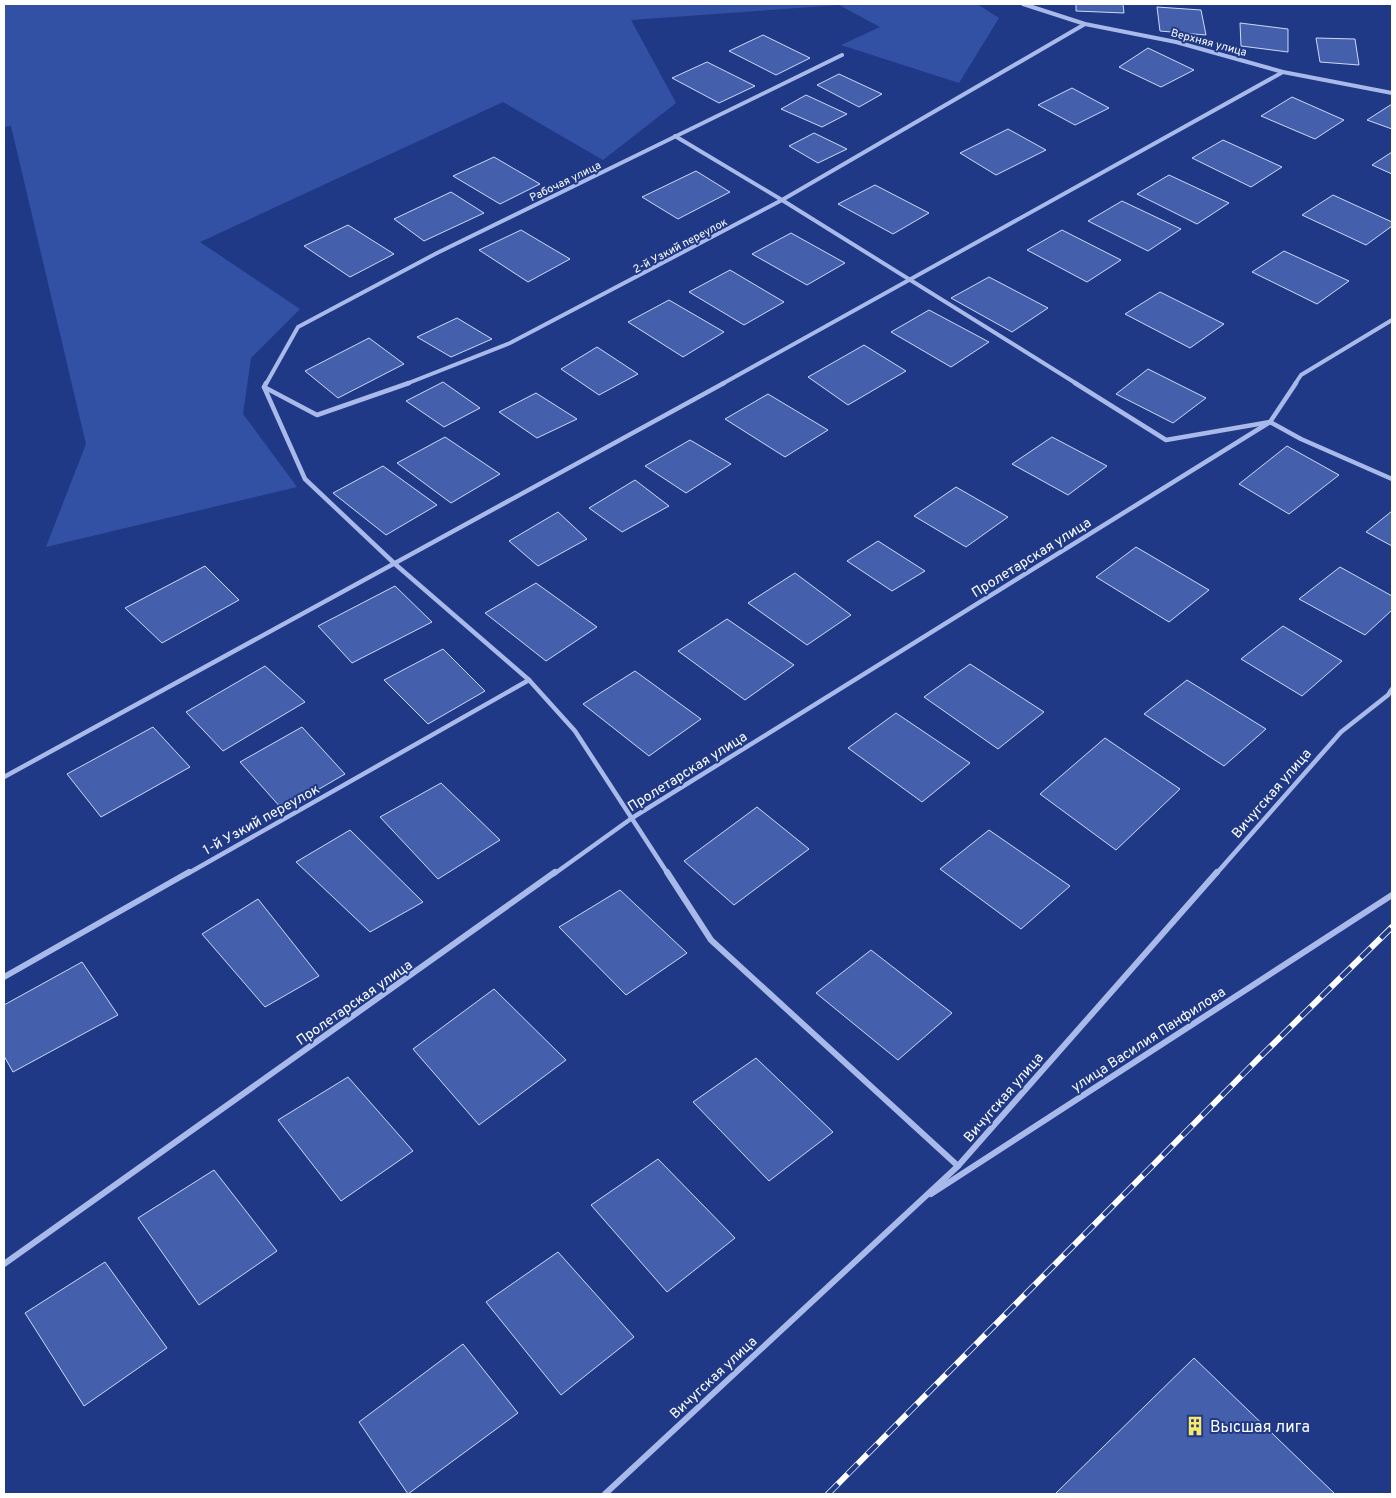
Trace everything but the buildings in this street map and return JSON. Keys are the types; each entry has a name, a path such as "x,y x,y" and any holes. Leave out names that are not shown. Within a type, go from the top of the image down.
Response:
{"street":[{"name":"Верхняя улица","path":"1023,4 1085,24 1176,42 1283,72 1392,93"},
{"name":"2-й Узкий переулок","path":"264,387 317,416 393,389 510,343 782,200 1085,24"},
{"name":"Рабочая улица","path":"264,387 298,327 437,253 842,55"},
{"path":"4,778 910,281 1283,72"},
{"path":"675,136 782,200 1166,440 1270,422 1301,439 1392,479"},
{"name":"Пролетарская улица","path":"4,1264 632,818 1270,422 1301,375 1392,320"},
{"path":"264,387 305,479 396,564 529,680 575,731 711,940 958,1166"},
{"name":"1-й Узкий переулок","path":"4,977 529,680"},
{"name":"Вичугская улица","path":"605,1494 958,1166 1341,732 1388,695 1392,689"},
{"name":"улица Василия Панфилова","path":"918,1203 1392,895"}],"shaded area":[{"path":"4,4 977,4 999,18 959,83 841,45 880,27 839,5 631,20 676,103 603,160 503,102 200,242 300,309 251,358 243,414 297,487 46,547 86,444 11,126 4,127"}],"railway":[{"path":"828,1494 1258,1059 1392,927"}],"place":[{"name":"Высшая лига","path":"1195,1426"}]}
